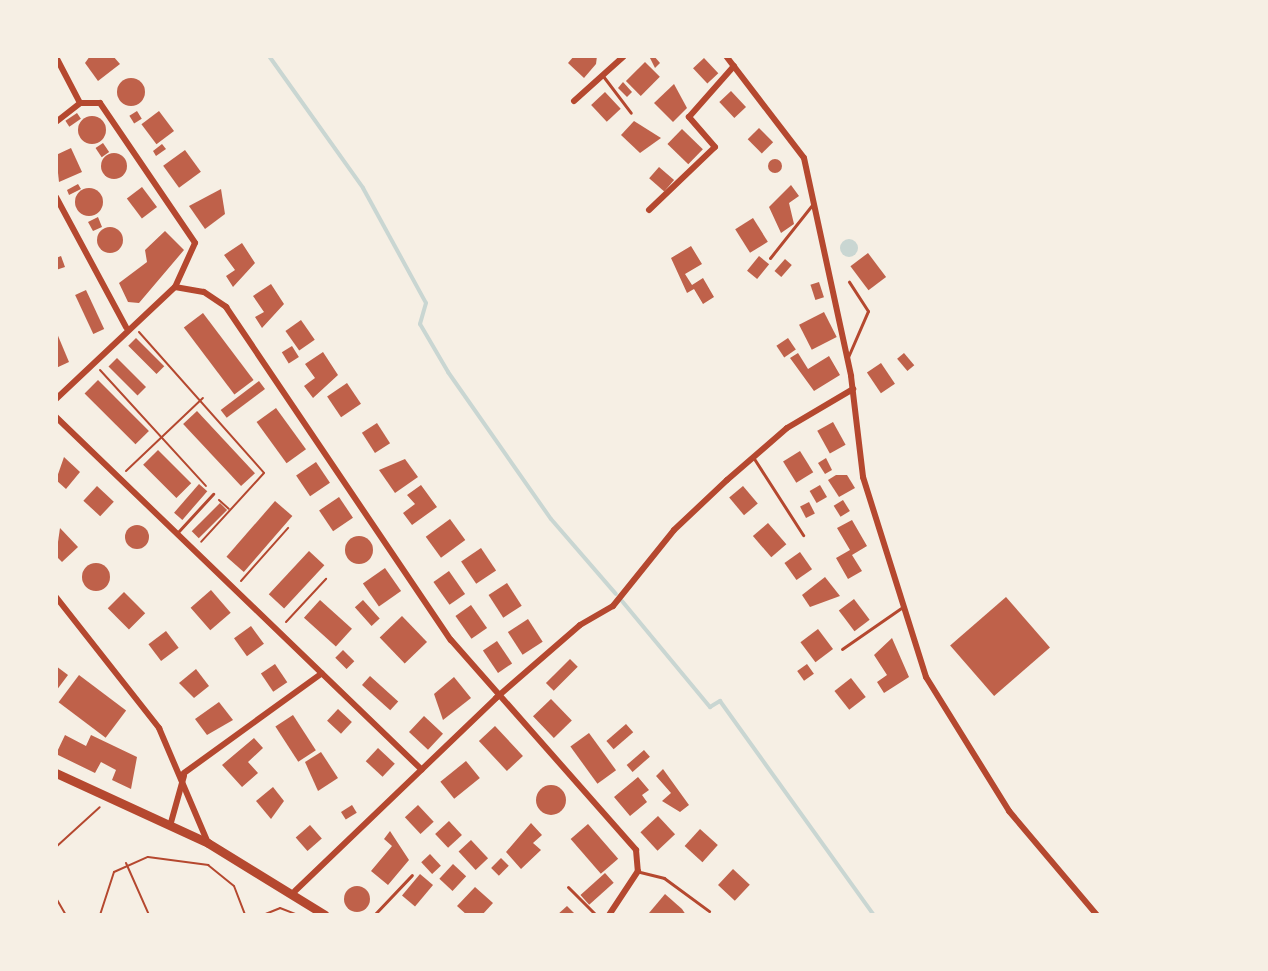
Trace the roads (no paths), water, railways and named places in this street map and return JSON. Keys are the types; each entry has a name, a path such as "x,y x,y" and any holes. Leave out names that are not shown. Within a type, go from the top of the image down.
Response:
{"main road":[{"path":"56,773 208,843 295,891 325,915"}],"street":[{"path":"574,101 624,56"},
{"path":"726,56 804,158 853,389 863,477 926,677 1009,811 1097,915"},
{"path":"56,57 80,103"},
{"path":"649,210 715,147 689,117 734,66"},
{"path":"56,122 80,103 100,103 195,243 175,287 128,324 56,399"},
{"path":"56,197 128,324"},
{"path":"175,287 204,292 226,307 496,698 636,850 638,871 612,914"},
{"path":"295,891 496,698 580,625 613,606 674,530 753,457 853,389"},
{"path":"56,417 117,481 278,630 422,770"},
{"path":"56,597 146,707 184,773 208,843"},
{"path":"170,826 184,773 322,673"}],"lane":[{"path":"601,74 631,113"},
{"path":"770,258 812,205"},
{"path":"847,360 868,311 849,282"},
{"path":"753,457 803,535"},
{"path":"175,535 213,494"},
{"path":"842,649 904,606"},
{"path":"638,871 664,878 709,911"},
{"path":"374,915 412,875"},
{"path":"568,887 596,915"}],"waterway":[{"path":"269,56 363,188 426,303 420,324 448,372 551,519 616,594"},
{"path":"622,601 710,707 720,701 874,915"}]}
